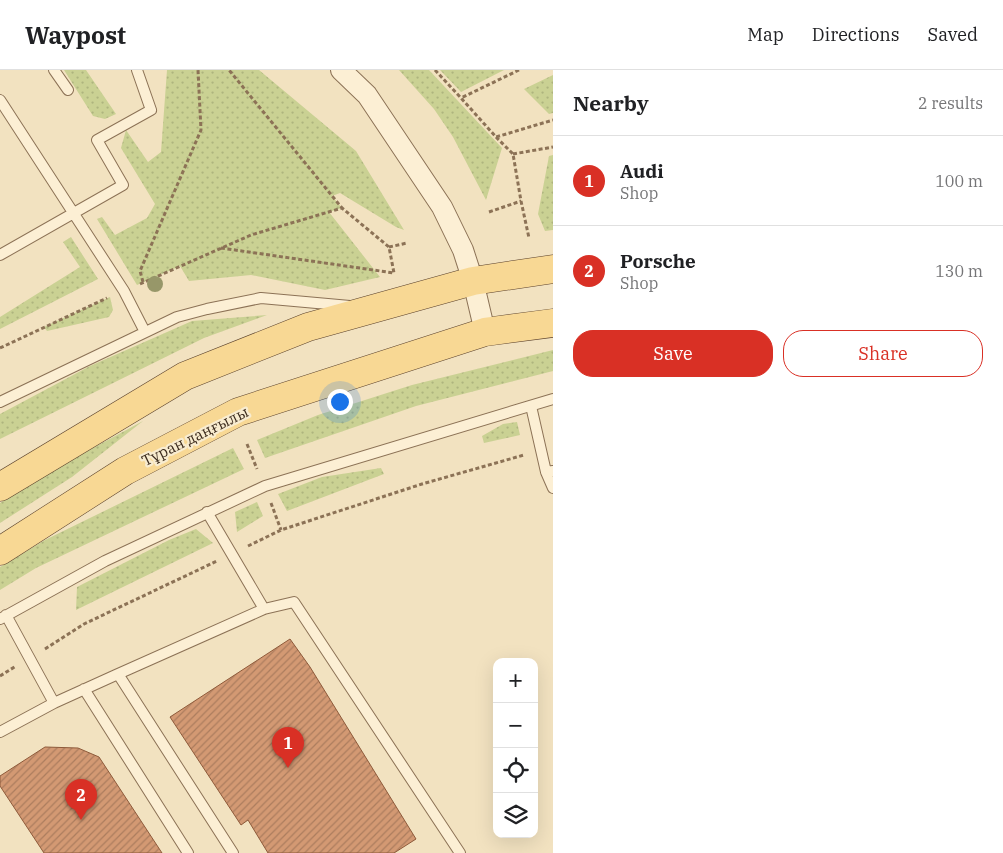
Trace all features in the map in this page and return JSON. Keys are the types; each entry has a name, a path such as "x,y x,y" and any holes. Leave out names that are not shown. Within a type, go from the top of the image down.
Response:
{"main road":[{"path":"0,487 185,376 308,327 473,280 553,269"},
{"name":"Тұран даңғылы","path":"0,551 125,471 238,412 485,332 553,323"}],"street":[{"path":"341,70 367,95 442,207 463,250 473,280 485,332"}],"lane":[{"path":"54,70 68,90"},
{"path":"0,255 123,185 97,140 151,110 137,70"},
{"path":"0,100 124,291 145,332"},
{"path":"0,402 177,317 208,309 261,298 378,308"},
{"path":"54,702 3,617 105,560 265,486 553,399"},
{"path":"531,406 541,450 553,488"},
{"path":"207,512 264,609"},
{"path":"0,732 54,702 264,609 294,602 460,853"},
{"path":"118,674 234,853"},
{"path":"84,690 188,853"}],"path":[{"path":"143,282 140,271 201,130 198,70"},
{"path":"221,248 394,272 389,247 342,208 229,70"},
{"path":"434,70 496,138 514,154 529,238"},
{"path":"461,98 519,70"},
{"path":"496,138 553,120"},
{"path":"514,154 553,147"},
{"path":"489,212 521,201"},
{"path":"135,286 252,235 342,208"},
{"path":"389,247 407,242"},
{"path":"0,348 110,297"},
{"path":"247,444 257,469"},
{"path":"0,676 84,624 281,530 422,484 541,450"},
{"path":"269,496 281,530"}],"green space":[{"path":"64,70 86,70 116,114 105,119 93,116"},
{"path":"167,70 259,70 356,151 404,230 340,193 332,196 342,208 329,212 380,277 325,290 251,275 189,281 180,266 137,285 97,219 102,217 115,235 147,218 155,204 121,148 126,130 148,162 161,152"},
{"path":"399,70 429,70 502,148 486,200 453,137 434,109"},
{"path":"440,70 504,70 461,92"},
{"path":"553,75 553,113 549,114 524,89"},
{"path":"553,155 553,230 545,231 538,214 549,156"},
{"path":"71,237 98,279 0,329 0,317 80,267 63,242"},
{"path":"110,297 113,310 109,317 47,331 44,327"},
{"path":"267,315 204,338 0,439 0,414 90,366 192,321"},
{"path":"553,350 553,371 416,406 265,458 257,440 318,415 412,385"},
{"path":"143,421 72,477 0,523 0,503 52,470"},
{"path":"517,422 520,435 484,443 482,436 503,424"},
{"path":"233,448 244,469 36,568 0,590 0,567 45,540"},
{"path":"381,468 384,474 287,511 278,494 322,477"},
{"path":"257,502 263,516 237,532 235,512"},
{"path":"196,529 213,543 76,610 77,587 169,540"}],"building":[{"path":"290,639 310,667 416,839 394,853 268,853 248,820 241,825 170,717"},
{"path":"45,747 78,748 99,757 162,853 44,853 0,786 0,776"}],"place":[{"name":"Audi","path":"288,768"},
{"name":"Porsche","path":"81,820"}]}
